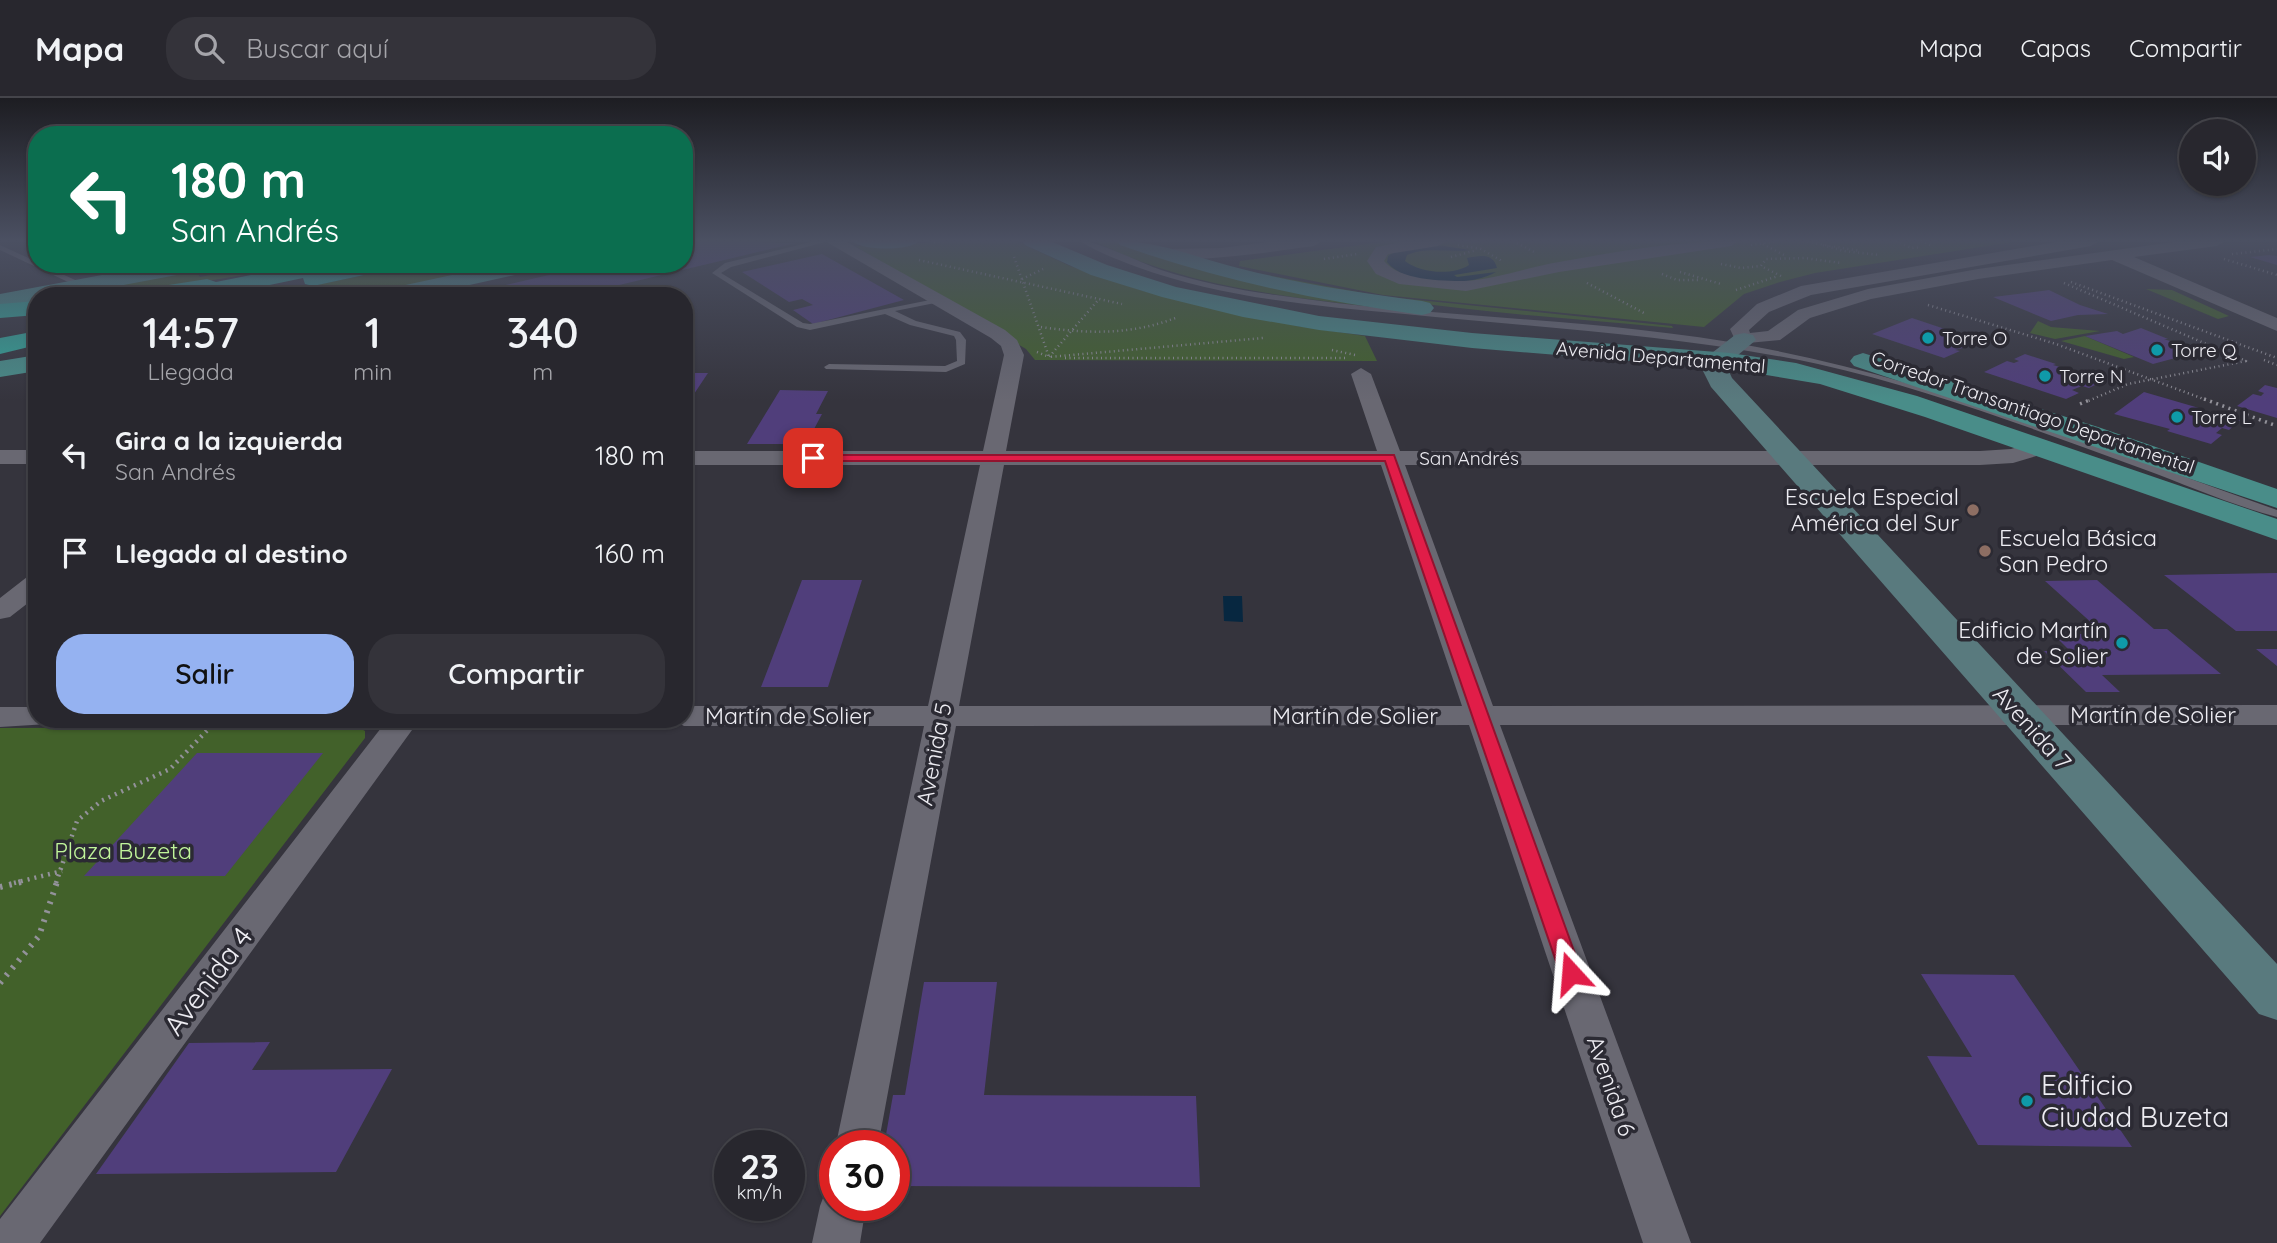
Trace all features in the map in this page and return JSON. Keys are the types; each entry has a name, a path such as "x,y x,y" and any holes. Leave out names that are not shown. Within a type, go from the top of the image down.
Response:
{"highway":[{"path":"0,311 28,309"},
{"path":"0,324 28,319"},
{"path":"0,332 28,327"},
{"path":"9,360 28,344"}],"main road":[{"name":"Avenida Departamental","path":"1187,294 1280,316 1400,332 1851,358 1915,376 2277,499"},
{"name":"Avenida Departamental","path":"1338,294 1354,299 1486,314 1729,350 1877,391 2277,530"},
{"path":"0,301 28,296"}],"street":[{"path":"927,294 937,300"},
{"path":"1729,350 1739,329 1753,314 1775,301 1796,294"},
{"path":"1729,350 1773,336 1804,314 1828,304 1872,294"},
{"path":"2205,294 2277,325"},
{"name":"Avenida 5","path":"859,1130 1013,361 1013,349 1005,338 937,300"},
{"name":"Avenida 7","path":"1729,350 1711,366 1720,381 2277,999"},
{"name":"Avenida 6","path":"1357,362 1667,1243"},
{"name":"San Andrés","path":"693,458 1997,458 2042,447"},
{"path":"0,457 28,457"},
{"path":"0,611 28,590"},
{"name":"Martín de Solier","path":"693,716 2277,715"},
{"path":"0,717 28,717"},
{"name":"Avenida 4","path":"11,1243 398,728"},
{"path":"836,1243 840,1221"}],"lane":[{"path":"751,294 800,325 819,326 937,300"},
{"path":"1219,294 1349,315 1729,350"},
{"name":"Corredor Transantiago Departamental","path":"1260,294 1324,304 1567,328"},
{"path":"829,368 946,369 962,362 961,340 957,334 913,323 887,311"},
{"name":"Corredor Transantiago Departamental","path":"1486,314 1838,367 1916,388 2277,514"}],"path":[{"path":"1028,294 1049,357"},
{"path":"1081,294 1126,304"},
{"path":"2078,405 2139,381 2246,360 2091,294"},
{"path":"2105,294 2277,358"},
{"path":"1923,303 2103,361 2277,424"},
{"path":"1041,327 1071,332 1124,331 1150,327 1180,316 1167,313"},
{"path":"1049,357 1275,337 1262,334"},
{"path":"1329,349 1357,362"},
{"path":"1049,357 1357,362"},
{"path":"2277,358 2264,360 2277,365"},
{"path":"0,983 38,936 63,871 77,821 101,801 170,769 209,728"},
{"path":"0,887 63,871"}],"green space":[{"path":"935,294 1158,294 1297,326 1365,336 1377,361 1035,360 1026,349"},
{"path":"1276,294 1324,294 1373,307"},
{"path":"1360,294 1673,328 1518,314"},
{"path":"1380,294 1743,294 1704,327"},
{"path":"2159,294 2182,294 2229,316 2218,319"},
{"path":"2038,321 2051,327 2100,331 2055,339 2030,333"},
{"path":"2085,336 2134,357 2124,359 2061,341"},
{"name":"Plaza Buzeta","path":"0,728 360,728 365,731 365,738 0,1216"}],"water":[{"path":"1223,596 1242,596 1243,622 1224,621"}],"building":[{"path":"777,294 894,294 904,300 813,324 793,310 813,305 802,299 789,302"},
{"path":"2058,294 2108,314 2078,315 2051,321 1993,297"},
{"name":"Torre O","path":"1912,318 1954,332 1950,333 1984,342 1955,350 1960,351 1944,358 1872,334"},
{"name":"Torre Q","path":"2141,328 2210,355 2186,359 2179,357 2153,364 2085,336 2117,331 2123,334"},
{"name":"Torre N","path":"2025,354 2105,380 2089,388 2082,386 2072,390 2079,393 2066,399 1984,372 2007,361 2019,361 2014,359"},
{"path":"693,373 708,373 693,396"},
{"path":"2265,385 2277,388 2277,418 2237,406 2253,394 2261,396 2264,393 2258,391"},
{"path":"780,390 828,391 816,414 822,414 813,431 807,431 799,444 747,444"},
{"name":"Torre L","path":"2144,392 2199,408 2197,410 2240,420 2229,430 2222,428 2216,433 2222,435 2211,444 2167,431 2170,429 2114,414"},
{"path":"2277,573 2277,631 2236,631 2164,575"},
{"path":"802,580 862,580 828,687 761,687"},
{"name":"Edificio Martín de Solier","path":"2097,580 2154,629 2167,629 2221,674 2102,675 2120,692 2086,692 2044,651 2070,651 2053,634 2104,634 2045,581"},
{"path":"2256,649 2277,649 2277,666"},
{"path":"197,753 323,753 225,876 84,876"},
{"name":"Edificio Ciudad Buzeta","path":"1921,974 2014,975 2132,1147 1978,1145 1927,1056 1972,1057"},
{"path":"924,982 997,982 984,1095 1196,1096 1200,1187 910,1186 910,1130 887,1130 893,1095 905,1095"},
{"path":"270,1042 252,1070 392,1069 336,1172 96,1174 189,1043"}],"place":[{"name":"Torre O","path":"1928,338"},
{"name":"Torre Q","path":"2157,350"},
{"name":"Torre N","path":"2045,376"},
{"name":"Torre L","path":"2177,417"},
{"name":"Escuela Especial América del Sur","path":"1973,510"},
{"name":"Escuela Básica San Pedro","path":"1985,551"},
{"name":"Edificio Martín de Solier","path":"2122,643"},
{"name":"Edificio Ciudad Buzeta","path":"2027,1101"}],"route":[{"path":"813,458 1390,458 1571,973"}]}
